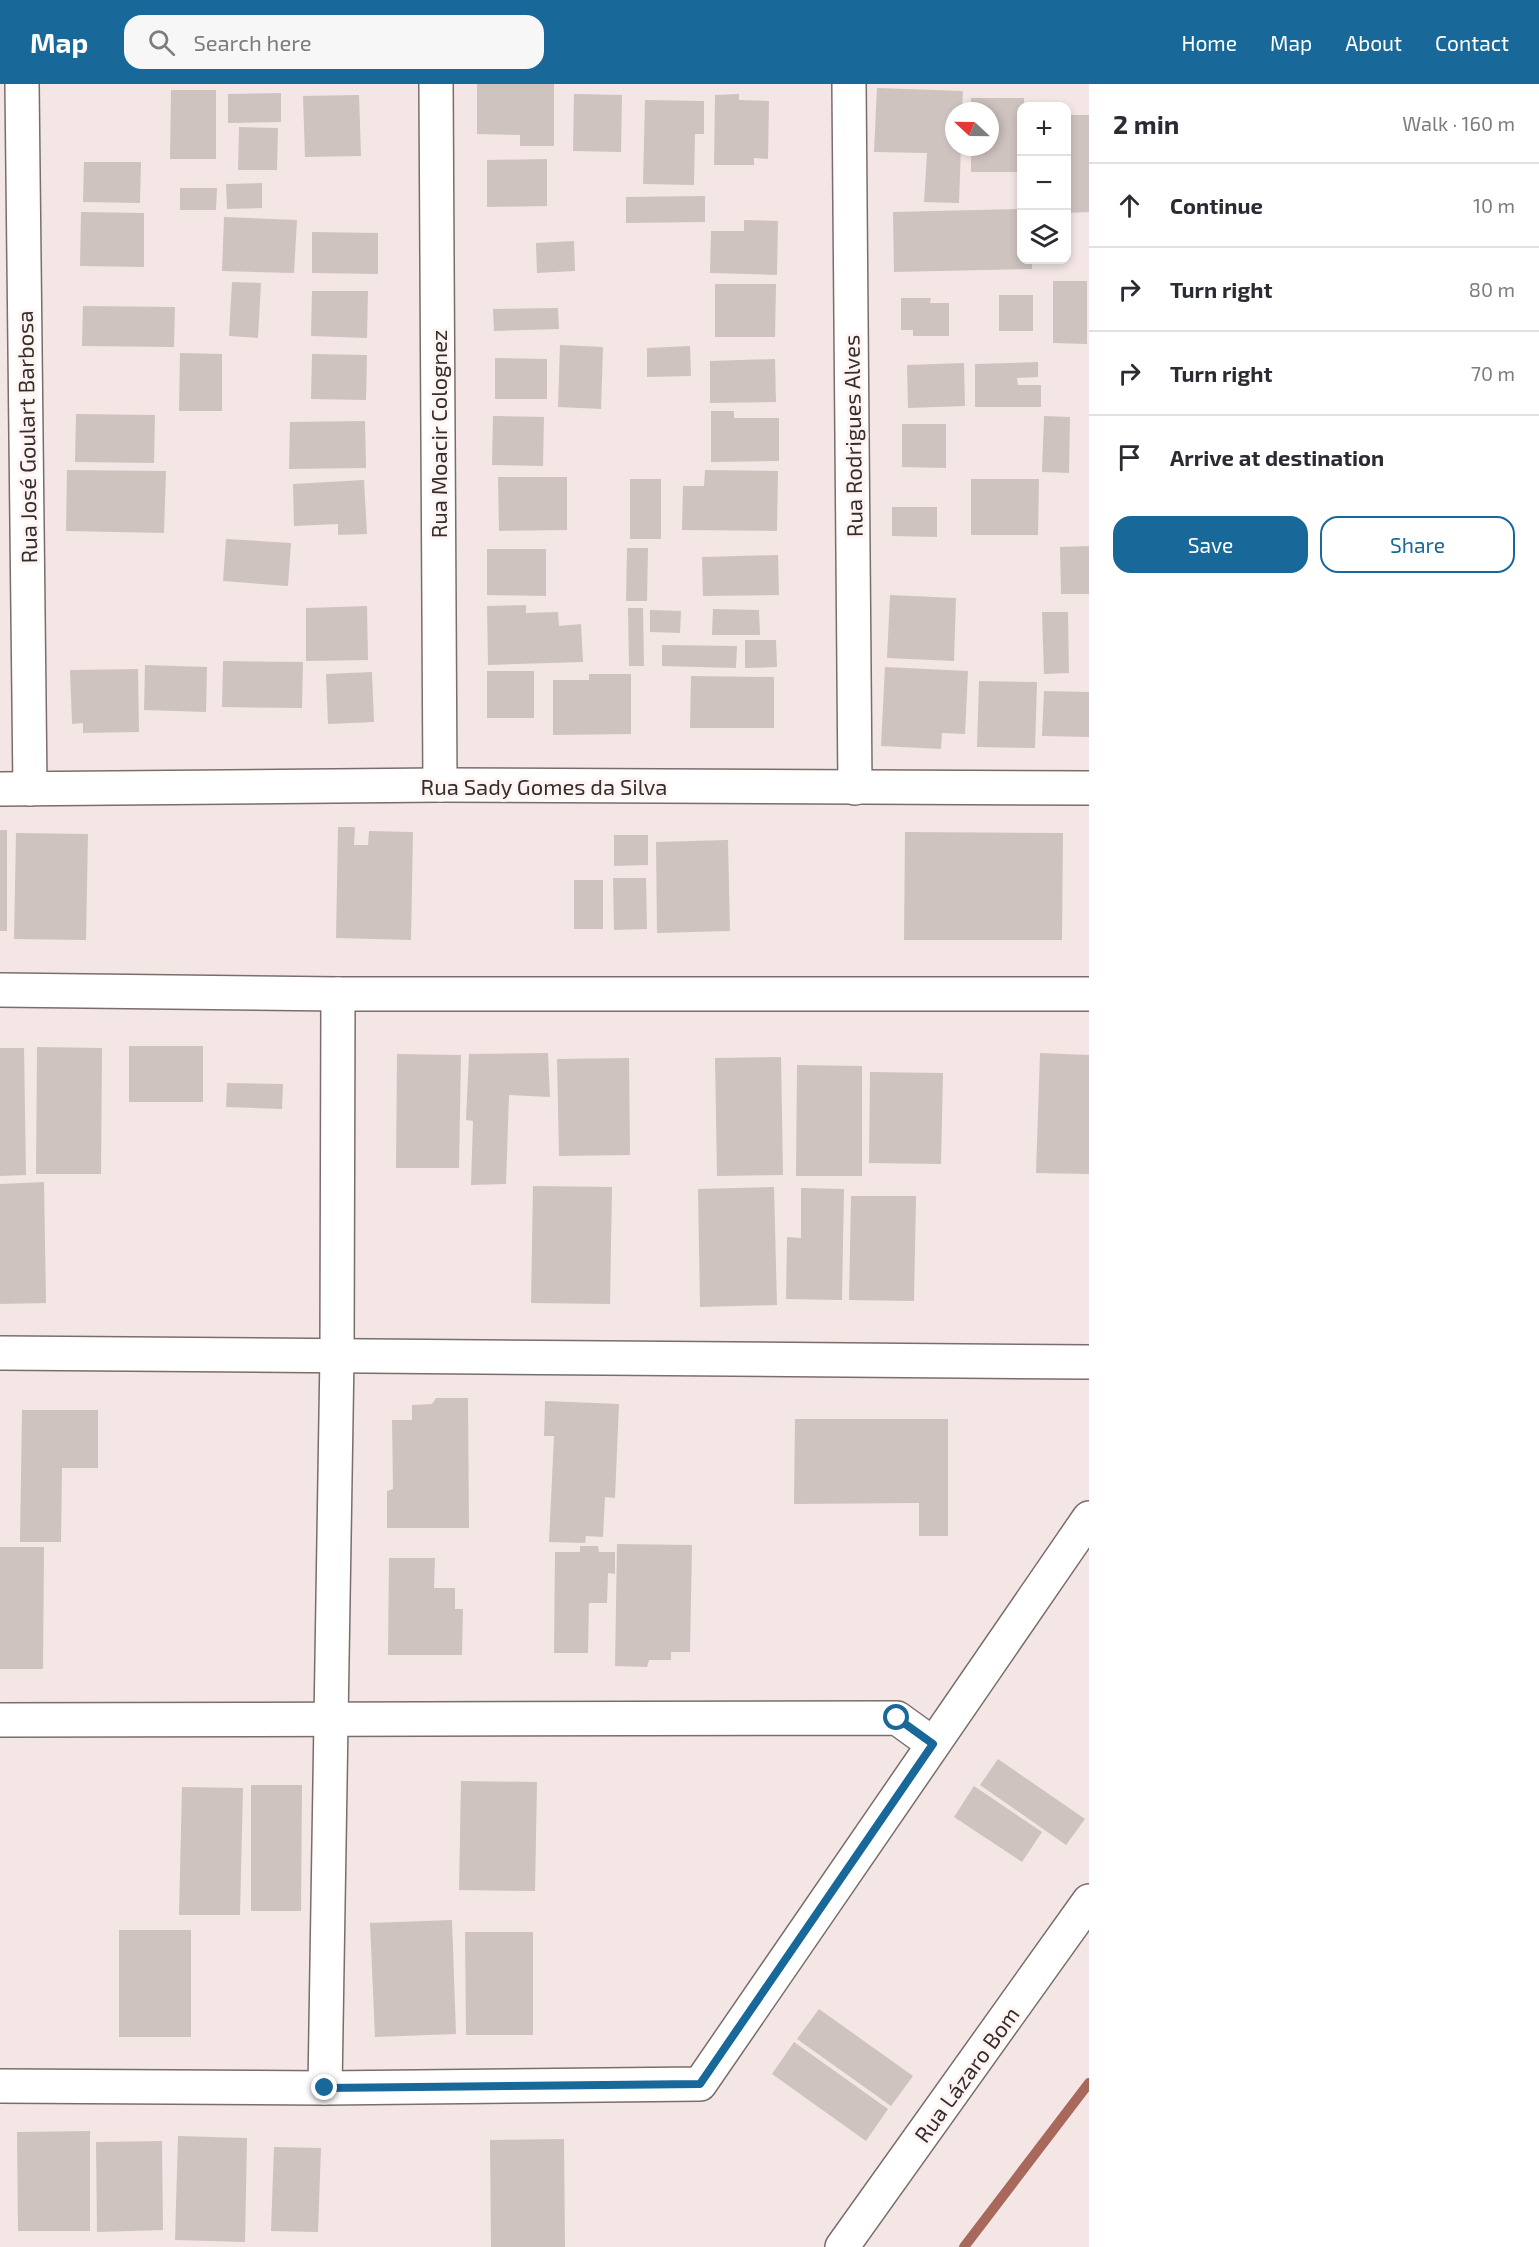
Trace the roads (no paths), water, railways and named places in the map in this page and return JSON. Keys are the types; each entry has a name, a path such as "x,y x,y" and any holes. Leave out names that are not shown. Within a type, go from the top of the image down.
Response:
{"street":[{"name":"Rua José Goulart Barbosa","path":"15,789 22,84"},
{"name":"Rua Moacir Colognez","path":"436,84 440,785"},
{"name":"Rua Rodrigues Alves","path":"849,84 855,788"},
{"name":"Rua Sady Gomes da Silva","path":"15,789 440,785 1089,788"},
{"path":"0,990 338,994 1089,994"},
{"path":"325,2088 337,1355 338,994"},
{"path":"0,1353 1089,1362"},
{"path":"0,2086 325,2088 700,2084 1089,1518"},
{"path":"0,1720 897,1718 933,1744"},
{"name":"Rua Lázaro Bom","path":"842,2247 1089,1901"}],"waterway":[{"path":"964,2247 1089,2083"}]}
